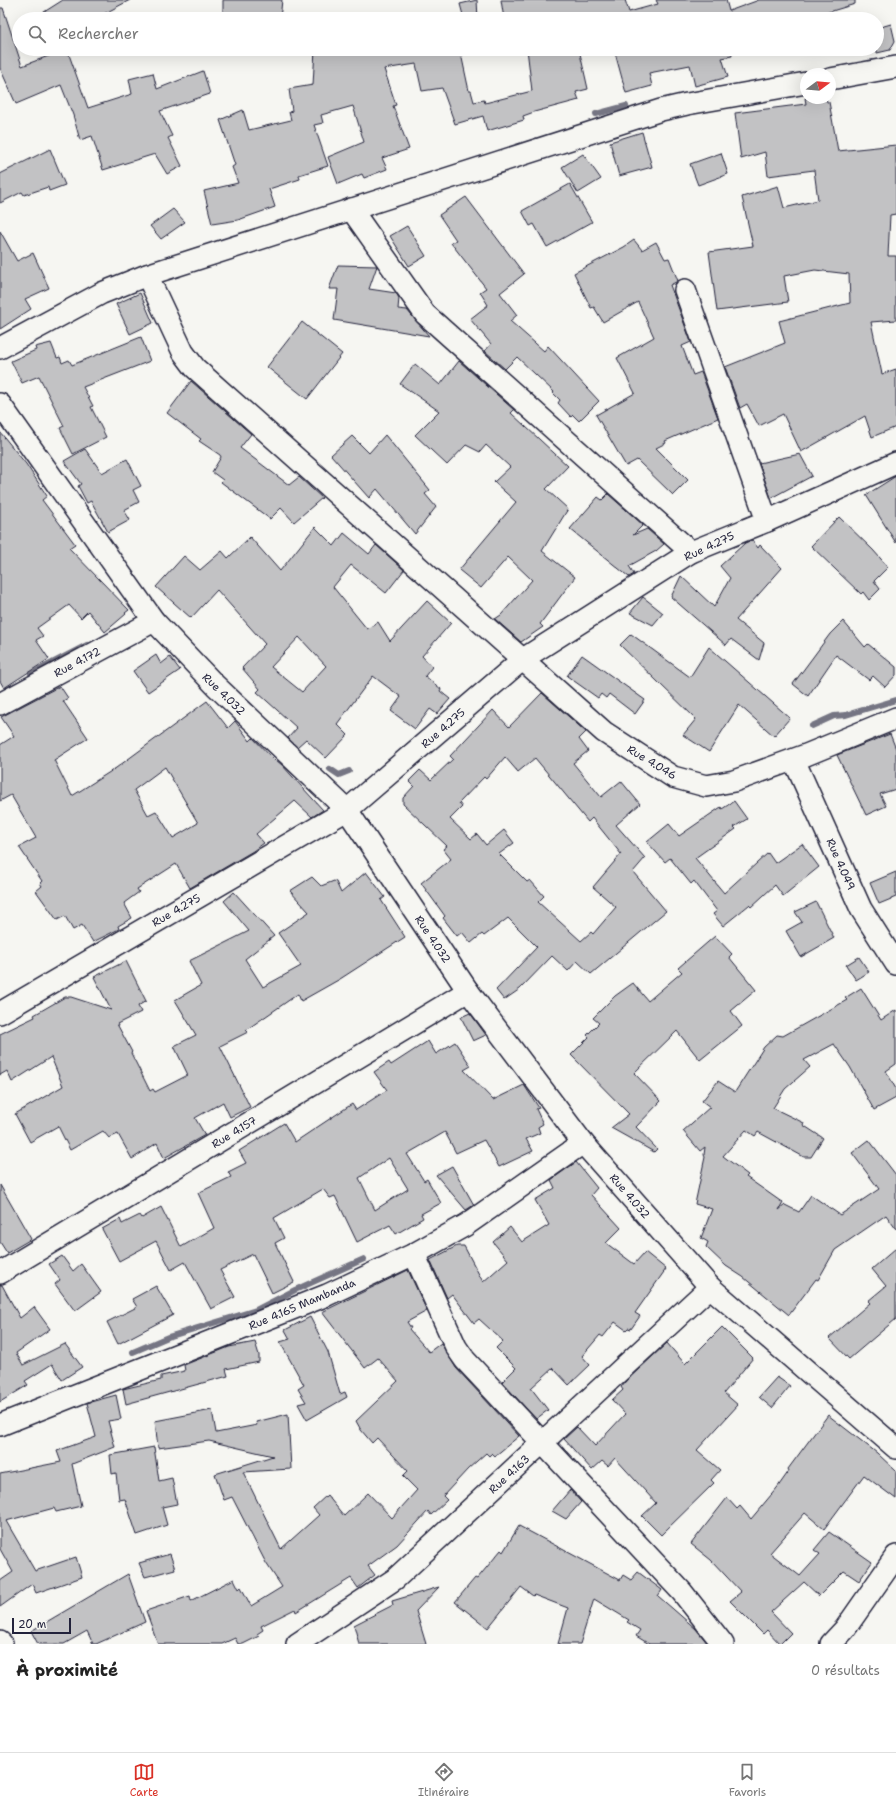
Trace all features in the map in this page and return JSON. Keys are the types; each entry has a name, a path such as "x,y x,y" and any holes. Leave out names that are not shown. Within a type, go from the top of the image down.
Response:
{"street":[{"path":"836,78 896,67"},
{"path":"0,348 102,293 147,275 661,110 686,104 800,84"},
{"path":"351,209 425,314 691,552"},
{"name":"Rue 4.046","path":"147,275 183,352 195,368 604,732 673,777 706,786 734,781 794,760 896,718"},
{"path":"685,290 767,521"},
{"name":"Rue 4.032","path":"0,404 154,621 216,686 347,810 468,991 583,1143 710,1287 896,1448"},
{"name":"Rue 4.275","path":"0,1013 347,810 523,659 691,552 767,521 896,463"},
{"name":"Rue 4.172","path":"0,704 154,621"},
{"name":"Rue 4.049","path":"794,760 862,909 896,964"},
{"name":"Rue 4.157","path":"0,1273 468,991"},
{"name":"Rue 4.165 Mambanda","path":"0,1425 327,1295 414,1254 466,1225 583,1143"},
{"path":"414,1254 456,1347 465,1360 682,1592 723,1644"},
{"name":"Rue 4.163","path":"297,1644 395,1579 710,1287"},
{"path":"831,1644 845,1629 896,1556"}],"building":[{"path":"63,0 130,0 107,12 44,12"},
{"path":"223,0 282,0 281,12 223,12"},
{"path":"477,0 478,12 462,12 460,4"},
{"path":"501,0 625,0 629,12 503,12"},
{"path":"656,0 726,0 729,11 759,0 855,0 855,4 829,12 629,12 658,4"},
{"path":"0,8 3,8 12,35 12,56 19,56 22,66 48,56 69,56 88,108 132,94 129,79 153,73 157,89 203,71 210,94 160,111 172,136 168,138 182,166 167,174 155,154 103,170 92,136 80,140 73,115 61,85 16,104 0,68"},
{"path":"891,24 895,41 890,50 884,51 884,26"},
{"path":"315,56 462,56 469,91 471,91 474,102 484,100 485,103 532,91 528,56 581,56 588,89 576,92 579,100 534,112 523,116 524,120 487,131 483,116 455,124 442,88 422,91 416,64 384,69 396,105 393,106 409,149 382,158 387,169 364,178 362,174 338,184 328,157 364,142 353,106 321,115 323,123 314,125 328,166 299,175 300,179 269,189 275,207 238,220 212,224 204,191 238,183 232,167 235,165 220,120 243,110 249,130 291,120 289,112 292,111 289,89 313,85"},
{"path":"616,56 732,56 722,58 728,77 695,86 690,65 649,73 652,86 626,93"},
{"path":"806,104 829,104 838,151 896,145 896,214 890,215 888,256 896,256 896,320 871,322 882,374 896,369 896,427 872,437 865,416 801,452 783,414 759,426 747,404 740,408 725,367 785,343 779,321 850,303 849,274 815,270 784,276 788,302 717,311 709,252 753,246 742,197 778,186 784,208 818,200 814,170 768,176 765,152 741,159 735,113"},
{"path":"642,132 652,167 619,176 610,142"},
{"path":"50,149 65,185 49,191 48,187 24,195 22,192 0,203 0,174"},
{"path":"721,153 728,174 698,185 690,164"},
{"path":"583,154 601,179 578,193 562,167"},
{"path":"570,184 592,222 547,247 534,224 530,226 522,211"},
{"path":"466,197 524,274 500,293 517,315 510,321 544,351 548,346 599,401 579,421 573,415 571,417 558,403 560,400 553,393 554,392 517,357 505,369 485,351 491,344 470,319 488,305 480,292 486,288 451,243 456,240 439,215"},
{"path":"173,209 185,222 161,239 150,226"},
{"path":"407,226 426,256 409,266 390,236"},
{"path":"0,231 17,261 33,253 49,288 25,299 31,309 0,329"},
{"path":"634,240 642,250 656,242 665,259 669,258 678,281 670,285 691,342 682,346 693,375 701,372 718,418 665,441 666,443 656,448 688,480 673,495 637,460 626,466 596,415 635,393 617,358 654,337 638,302 603,322 594,307 591,308 574,273 624,247"},
{"path":"338,265 377,266 369,289 396,293 399,298 398,309 407,310 429,336 334,320 338,289 329,289"},
{"path":"140,293 153,323 130,334 116,304"},
{"path":"302,322 342,354 307,399 267,367"},
{"path":"141,337 150,361 83,387 106,437 73,454 60,428 64,426 39,376 22,383 11,361 36,350 35,347 51,343 57,358 60,357 62,363 69,360 72,365"},
{"path":"459,361 514,410 511,413 568,466 546,489 568,509 542,551 575,577 540,624 543,627 521,642 495,619 501,615 532,580 508,557 481,588 459,570 516,502 494,482 510,467 486,445 480,452 466,445 447,465 415,435 439,411 400,384 415,364 440,385"},
{"path":"191,381 251,434 240,448 289,485 299,477 322,498 294,522 281,508 270,519 221,482 223,480 212,472 221,457 220,455 199,441 201,439 167,413"},
{"path":"0,432 26,464 47,496 42,500 75,544 69,548 129,610 105,632 88,611 81,618 69,605 37,628 43,636 36,640 49,659 4,688 0,681"},
{"path":"385,435 430,490 425,494 436,507 415,534 377,489 369,498 331,455 352,436 369,453"},
{"path":"85,449 102,473 127,459 141,486 133,490 139,502 124,510 130,520 108,532 91,501 87,503 78,486 81,484 64,461"},
{"path":"800,454 812,476 771,498 759,463"},
{"path":"896,476 896,543 866,495"},
{"path":"608,494 643,525 633,535 647,529 664,544 656,551 629,566 634,574 629,577 570,529 598,497 602,500"},
{"path":"839,517 888,567 874,581 880,589 869,600 863,592 861,594 811,546"},
{"path":"315,527 334,546 344,533 369,554 376,545 404,570 386,593 351,565 333,587 367,629 378,622 390,641 427,601 451,623 422,656 432,667 425,676 441,689 440,691 450,699 437,714 430,709 415,729 391,711 401,697 373,676 337,724 348,735 326,758 306,739 297,747 288,738 297,728 257,692 260,689 242,668 265,644 217,590 191,618 156,587 184,556 200,570 222,551 228,558 250,537 280,571","holes":["299,637 326,666 302,692 271,667"]},
{"path":"752,540 758,548 760,545 782,568 736,620 764,643 759,660 731,639 726,645 671,597 681,576 714,607 730,578 720,566 745,543"},
{"path":"643,597 663,613 653,625 630,613"},
{"path":"843,621 865,647 868,644 896,667 896,675 885,687 873,676 869,680 836,655 808,696 793,684 830,634"},
{"path":"631,634 690,677 709,647 790,718 774,736 739,705 709,752 683,735 696,719 620,645"},
{"path":"156,655 161,664 170,657 180,670 148,692 133,671"},
{"path":"582,655 645,700 635,714 609,694 606,698 601,694 598,698 567,676"},
{"path":"60,686 68,698 63,701 88,738 54,760 72,796 116,768 207,701 228,728 235,721 250,741 253,738 275,761 276,760 282,765 323,810 312,817 295,801 256,834 264,843 190,888 176,864 137,889 139,892 124,903 132,918 118,926 119,929 93,942 82,925 73,930 65,916 57,920 36,891 42,886 40,883 42,881 19,847 36,838 11,795 0,801 0,745 14,736 1,717","holes":["165,767 198,823 173,838 156,811 148,815 134,790"]},
{"path":"542,693 586,732 579,739 588,751 573,763 601,797 621,781 640,804 616,825 645,858 633,872 666,911 591,974 577,961 568,971 552,956 520,989 504,1000 496,990 537,947 508,918 484,936 482,934 471,943 462,932 457,936 443,918 445,916 421,883 451,859 443,849 447,846 403,804 403,798 414,786 409,781 420,770 431,780 453,759 450,756 493,710 509,727","holes":["505,757 518,772 535,758 588,822 592,818 621,854 593,887 616,907 593,934 591,932 581,941 538,902 544,896 530,880 527,882 499,854 514,843 504,830 486,845 477,834 471,839 450,819 462,807 459,803 484,777 486,779"]},
{"path":"890,734 896,749 896,789 880,794 886,806 866,815 837,755"},
{"path":"734,801 747,819 734,827 736,829 695,858 724,893 768,853 775,863 802,844 819,867 783,896 775,885 751,907 749,905 723,926 713,914 717,911 694,881 691,884 670,858 665,862 647,842 669,824 679,836 721,807 722,809"},
{"path":"366,872 385,897 381,900 405,937 340,979 301,1001 298,994 246,1030 248,1032 220,1046 250,1107 230,1117 223,1102 195,1118 205,1135 164,1158 157,1143 132,1159 118,1134 109,1138 103,1131 70,1150 58,1126 30,1142 15,1114 63,1086 51,1057 12,1082 7,1071 0,1075 0,1034 35,1017 34,1015 65,997 71,997 111,1010 94,977 126,961 146,1001 138,1006 141,1012 117,1024 150,1091 153,1089 155,1092 188,1075 174,1046 196,1035 175,1000 201,985 189,961 249,931 224,901 234,892 274,936 245,959 263,987 301,966 278,933 309,912 290,891 312,877 321,886 334,881 336,882 341,893"},
{"path":"896,872 896,897 879,904 870,883"},
{"path":"816,902 834,938 801,957 786,931 802,922 795,912"},
{"path":"715,936 732,954 729,957 756,990 731,1011 742,1026 700,1060 677,1031 634,1073 661,1101 636,1127 657,1149 654,1152 611,1128 629,1114 571,1055 589,1037 587,1035 599,1023 593,1018 615,996 633,983 648,1001 682,972 678,968"},
{"path":"859,957 869,972 856,980 846,965"},
{"path":"861,988 881,1020 896,1010 896,1064 886,1071 896,1089 896,1098 874,1110 850,1067 834,1044 804,1060 810,1067 785,1089 773,1108 804,1123 803,1125 823,1138 811,1157 804,1157 758,1132 755,1136 746,1130 723,1156 748,1175 746,1177 783,1203 779,1210 785,1205 799,1212 811,1195 840,1215 879,1189 852,1153 869,1140 896,1175 896,1229 886,1215 835,1250 818,1280 816,1279 789,1315 743,1277 726,1266 706,1247 708,1242 701,1238 712,1209 695,1204 705,1157 705,1147 700,1151 683,1131 710,1107 702,1101 718,1081 735,1092 764,1047 777,1035 783,1036 847,1000 845,998"},
{"path":"470,1013 486,1035 473,1041 461,1017"},
{"path":"428,1041 436,1054 455,1042 471,1066 464,1070 493,1100 524,1085 539,1108 536,1109 543,1124 538,1127 540,1133 526,1139 533,1151 499,1167 484,1140 456,1153 445,1132 407,1154 424,1181 427,1179 441,1203 421,1214 423,1218 396,1234 390,1225 357,1242 335,1196 330,1198 323,1189 274,1218 284,1238 275,1243 294,1282 272,1293 253,1254 220,1270 235,1297 211,1309 185,1262 171,1270 156,1241 119,1261 102,1229 120,1219 122,1224 140,1215 142,1218 161,1207 181,1247 214,1228 198,1193 231,1177 228,1172 246,1163 239,1151 284,1123 295,1142 352,1104 356,1110 387,1090 374,1072 389,1062 391,1065","holes":["389,1158 408,1189 375,1210 359,1178"]},
{"path":"576,1162 597,1188 591,1195 621,1228 606,1243 634,1264 645,1252 666,1269 635,1313 640,1316 631,1329 628,1328 626,1330 615,1322 603,1337 600,1335 582,1356 590,1365 569,1385 553,1368 531,1388 548,1410 536,1419 502,1382 516,1368 496,1348 503,1341 479,1319 474,1323 452,1294 447,1298 430,1260 457,1246 464,1246 483,1282 508,1260 493,1242 510,1227 522,1242 549,1225 535,1200 555,1188 551,1180"},
{"path":"452,1166 474,1205 466,1210 436,1175"},
{"path":"0,1185 31,1239 7,1253 0,1242"},
{"path":"896,1248 896,1319 849,1359 829,1338 870,1303 868,1301 886,1286 872,1269"},
{"path":"62,1256 73,1271 81,1264 101,1292 75,1311 55,1284 60,1280 49,1264"},
{"path":"408,1270 427,1311 407,1322 411,1328 409,1329 429,1352 441,1343 456,1368 519,1436 495,1456 492,1453 489,1456 486,1453 468,1469 443,1496 447,1500 431,1515 428,1511 397,1545 368,1566 375,1575 358,1588 351,1578 296,1612 295,1609 261,1626 263,1630 257,1634 259,1636 243,1644 238,1644 235,1638 222,1644 158,1644 146,1611 190,1596 191,1601 234,1579 239,1589 241,1587 251,1606 282,1587 266,1563 232,1497 224,1500 215,1474 273,1456 209,1441 158,1448 155,1421 212,1410 216,1433 257,1425 256,1422 288,1414 291,1469 243,1472 281,1549 319,1515 313,1508 327,1495 344,1516 368,1493 392,1518 417,1490 403,1476 408,1471 377,1438 372,1443 361,1430 356,1421 398,1381 378,1358 365,1368 322,1312"},
{"path":"0,1285 2,1285 20,1318 34,1307 50,1329 16,1353 23,1365 65,1344 82,1367 62,1380 52,1364 25,1381 28,1385 0,1402"},
{"path":"156,1286 173,1315 118,1344 107,1322 137,1307 132,1299"},
{"path":"310,1317 328,1352 340,1394 345,1392 347,1397 307,1420 298,1404 306,1402 298,1389 304,1385 280,1342 290,1339 285,1330"},
{"path":"722,1327 753,1358 724,1393 738,1405 697,1450 720,1470 711,1480 714,1483 661,1535 642,1516 656,1503 615,1458 608,1466 602,1461 592,1470 564,1439 577,1427 595,1446 625,1414 612,1400 623,1390 621,1387 625,1382 667,1343 685,1364"},
{"path":"255,1342 259,1355 259,1362 226,1369 228,1376 126,1404 123,1389 161,1380 161,1376 185,1371 184,1365 229,1347"},
{"path":"777,1377 790,1386 772,1408 759,1397"},
{"path":"116,1395 121,1419 108,1421 115,1447 72,1464 81,1506 56,1512 54,1508 6,1521 35,1571 76,1557 82,1577 36,1593 32,1584 0,1607 0,1581 13,1572 0,1549 0,1474 61,1462 57,1451 96,1437 87,1403"},
{"path":"828,1415 877,1453 896,1471 896,1499 864,1475 824,1529 805,1513 770,1553 800,1576 820,1554 814,1550 829,1532 872,1562 859,1581 844,1571 819,1596 804,1582 771,1612 791,1633 780,1644 767,1630 763,1634 730,1601 741,1592 711,1560 691,1544 727,1498 737,1509 740,1506 751,1519 777,1488 789,1471 788,1469"},
{"path":"154,1447 159,1481 172,1478 177,1504 162,1507 167,1525 137,1535 125,1499 119,1500 116,1473 112,1474 110,1455"},
{"path":"570,1490 581,1502 566,1519 552,1511"},
{"path":"519,1526 620,1580 623,1575 631,1580 638,1572 662,1590 658,1596 696,1629 708,1644 649,1644 636,1636 640,1630 627,1622 629,1620 594,1599 580,1644 558,1644 568,1608 534,1595 533,1596 521,1587 488,1628 455,1602 475,1578 477,1579 501,1550 503,1552"},
{"path":"170,1554 175,1569 145,1577 139,1563"},
{"path":"128,1574 145,1622 96,1644 93,1644 87,1631 64,1644 38,1644 31,1631"},
{"path":"439,1587 416,1611 426,1644 359,1644 354,1625 393,1605 392,1601"}],"waterway":[{"path":"596,114 626,106"},
{"path":"31,674 87,645"},
{"path":"812,726 834,716 846,715 896,700"},
{"path":"330,769 339,775 349,771"},
{"path":"133,1352 168,1337 256,1310 295,1290 364,1259"}]}
